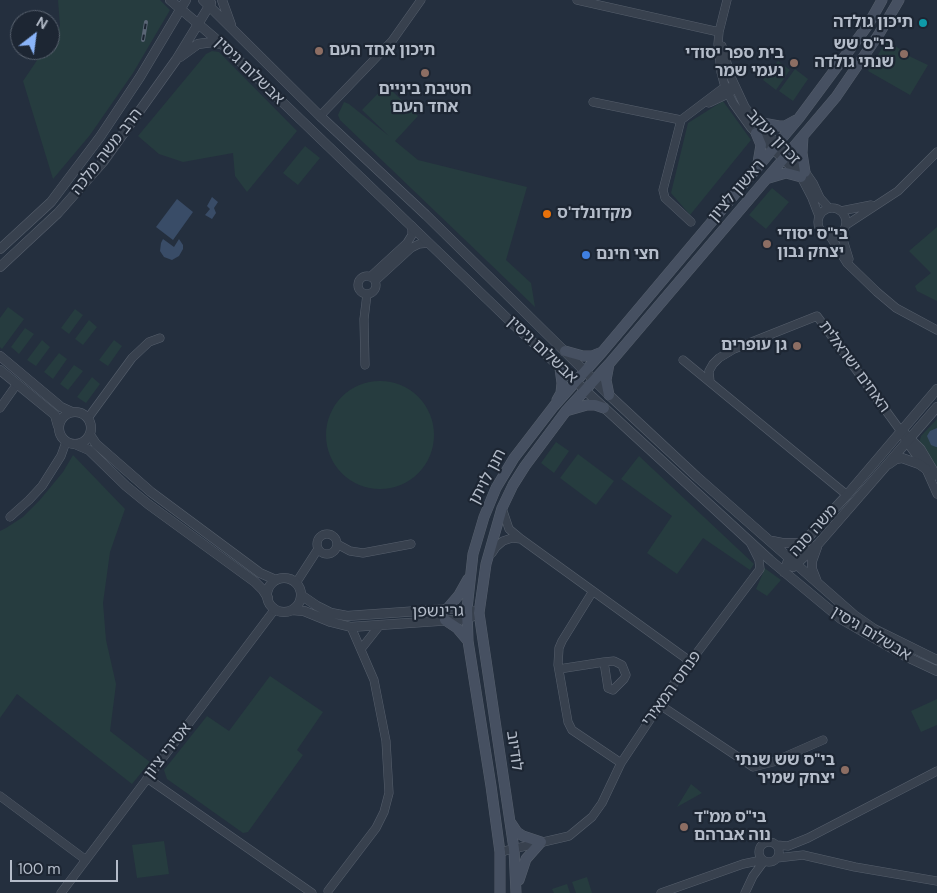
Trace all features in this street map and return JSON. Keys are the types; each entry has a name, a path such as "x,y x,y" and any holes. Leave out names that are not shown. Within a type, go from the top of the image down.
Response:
{"main road":[{"name":"ראשון לציון","path":"586,371 799,118 868,25 882,0"},
{"name":"ראשון לציון","path":"584,390 609,364 836,97 879,34 899,0"},
{"path":"757,122 785,126 799,118"},
{"path":"755,169 761,149 756,134"},
{"path":"766,180 783,173 803,174 803,136"},
{"path":"565,351 583,356 592,356 603,352"},
{"path":"609,364 606,380 610,394"},
{"path":"554,406 561,393 560,368"},
{"name":"חנן לויתן","path":"467,614 473,554 484,517 496,488 514,458 554,406 586,371"},
{"name":"חנן לויתן","path":"479,613 486,564 502,508 525,466 584,390"},
{"path":"566,411 587,405 604,408"},
{"path":"447,610 459,595 471,574"},
{"name":"לודיוב","path":"479,613 514,849 516,890"},
{"name":"לודיוב","path":"467,614 468,641 500,852 500,893"},
{"path":"445,620 457,628 468,641"},
{"path":"509,820 513,827 523,836 541,842 526,859 516,890"}],"street":[{"name":"אבשלום גיסין","path":"170,0 223,45 560,368 784,572 841,619 905,656 937,671"},
{"name":"הרב משה מלכה","path":"0,249 51,202 100,137 140,77 186,0"},
{"path":"222,0 230,22 239,37"},
{"path":"320,116 392,41 421,0"},
{"path":"576,0 719,32"},
{"name":"זכרון יעקב","path":"727,0 719,32 719,59 726,91 741,116 756,134 775,146 786,156 803,174 829,208"},
{"name":"אבשלום גיסין","path":"208,2 239,37 320,116 426,215 594,380 697,477 842,605 874,628 937,660"},
{"name":"הרב משה מלכה","path":"0,267 58,213 103,162 176,60 199,24 208,2"},
{"name":"זכרון יעקב","path":"719,32 735,88 745,107 775,146"},
{"path":"176,60 198,44 213,42 223,45"},
{"path":"691,222 665,198 663,190 681,120 702,105 735,88"},
{"path":"593,102 681,120"},
{"path":"846,225 846,217 834,208 829,208 819,216 818,225 822,232 830,236 841,233 846,225 889,198 907,184 937,152"},
{"name":"זכרון יעקב","path":"803,174 819,216"},
{"path":"840,211 878,204"},
{"path":"372,279 407,243 412,235 412,226"},
{"path":"841,233 846,251 859,276"},
{"path":"830,236 847,263 859,276 896,308 935,328"},
{"path":"372,279 411,248 419,244 429,243"},
{"path":"367,294 359,289 359,283 364,277 372,279"},
{"path":"367,294 374,290 372,279"},
{"path":"365,365 364,319 367,294"},
{"name":"האחים ישראלית","path":"710,382 709,371 719,358 734,349 817,316 900,430"},
{"path":"88,418 132,358 149,342 160,338"},
{"path":"0,356 61,407 72,412 84,414 88,418 91,423 90,435 84,442 76,444"},
{"path":"683,360 847,495"},
{"path":"0,370 55,416 61,437 66,442 89,450 126,486 148,504 255,582 263,590 270,604 275,609 286,612 292,610 297,606 301,595 300,589 296,583 286,578 276,580 269,587 268,598"},
{"path":"0,408 16,384"},
{"name":"משה סנה","path":"784,572 788,558 847,495 900,430 937,389"},
{"name":"משה סנה","path":"784,572 797,565 819,543 937,407"},
{"path":"58,426 66,414 72,412"},
{"path":"900,430 920,449 937,476"},
{"path":"90,435 96,444 151,492 260,573 276,580"},
{"path":"908,439 926,469 937,494"},
{"path":"10,517 42,486 61,456 66,442"},
{"path":"884,467 896,459 902,458 926,469"},
{"path":"502,508 509,529 521,539 691,662"},
{"path":"296,583 318,549 318,540 325,534 334,537 337,544 350,551 363,553 411,544"},
{"path":"486,564 496,547 503,541 512,538 521,539"},
{"name":"פנחס המאירי","path":"541,842 569,836 592,817 597,810 621,763 675,682 760,569 759,560 748,540"},
{"path":"769,541 804,543"},
{"path":"817,583 812,569 812,560 819,543"},
{"path":"318,549 324,553 331,553 337,544"},
{"path":"593,591 562,641 558,655 559,669 568,722 572,730 621,763"},
{"name":"גרינשפן","path":"301,595 317,606 347,616 447,610 467,614"},
{"name":"אסירי ציון","path":"61,893 275,609"},
{"name":"גרינשפן","path":"292,610 304,611 351,627 445,620 479,613"},
{"path":"361,649 380,624"},
{"path":"147,778 313,893 320,890 329,892 376,828 384,812 389,794 386,740 374,680 351,627"},
{"path":"559,669 604,662"},
{"path":"660,705 753,767 773,762 823,740"},
{"path":"743,864 767,841 777,845 788,846 808,838 937,771"},
{"path":"0,796 86,860"},
{"path":"500,852 541,842"},
{"path":"777,845 779,850 777,858"},
{"path":"758,851 763,861"},
{"path":"661,893 743,864 763,861 771,862 777,858 803,855 855,867 937,881"},
{"path":"745,893 752,876 763,861"},
{"path":"743,864 751,869 752,876"}],"green space":[{"path":"58,0 160,0 170,10 133,73 90,135 53,179 23,81 37,60 60,60"},
{"path":"887,40 911,57 928,65 910,95 868,71"},
{"path":"212,51 219,52 297,131 247,192 235,176 233,153 183,162 159,154 138,136 206,54"},
{"path":"778,61 790,70 776,90 763,80"},
{"path":"795,69 808,79 793,101 779,91"},
{"path":"386,85 418,116 395,141 418,160 527,187 506,260 531,283 535,307 340,120 338,115 344,102 389,136 362,110"},
{"path":"723,101 751,140 690,215 671,193 688,123"},
{"path":"305,146 320,158 298,185 283,173"},
{"path":"772,188 789,202 766,229 749,215"},
{"path":"937,227 937,301 917,291 915,286 931,273 909,251"},
{"path":"8,307 24,319 2,349 0,347 0,318"},
{"path":"75,309 83,315 69,334 61,328"},
{"path":"89,320 97,327 83,345 75,339"},
{"path":"25,328 34,334 19,354 11,347"},
{"path":"42,340 50,347 36,366 27,360"},
{"path":"114,340 122,346 108,366 99,360"},
{"path":"59,353 67,359 53,379 44,372"},
{"path":"74,365 83,371 68,390 60,384"},
{"path":"92,377 100,384 86,403 77,397"},
{"path":"380,381 401,385 418,397 430,414 434,435 430,456 418,473 401,485 380,489 359,485 342,473 330,456 326,435 330,414 342,397 359,385"},
{"path":"937,419 937,471 919,443 921,436"},
{"path":"556,442 569,451 554,473 541,463"},
{"path":"578,454 614,481 596,505 560,478"},
{"path":"73,455 125,509 110,552 103,603 106,640 116,684 110,731 150,762 132,784 17,694 0,718 0,531 23,517 39,501 63,472"},
{"path":"639,456 754,564 750,570 703,538 677,574 647,553 672,516 621,479"},
{"path":"763,567 781,580 767,596 756,589 763,573"},
{"path":"270,676 323,712 297,750 303,755 248,832 243,833 167,779 164,770 207,716 229,731"},
{"path":"937,699 937,725 921,732 911,711"},
{"path":"691,784 702,793 677,807"},
{"path":"164,841 169,874 137,878 132,845"},
{"path":"587,877 592,893 576,893 572,882"},
{"path":"567,884 570,893 554,893 552,889"}],"water":[{"path":"212,197 218,202 214,208 216,213 212,219 205,215 210,209 207,206"},
{"path":"177,199 193,212 173,240 156,227"},
{"path":"163,239 174,247 179,239 183,249 179,256 172,260 164,257 160,251"},
{"path":"937,428 936,447 931,445 927,436 930,431"}],"railway":[{"path":"143,40 146,22"}],"place":[{"name":"תיכון גולדה","path":"923,23"},
{"name":"תיכון אחד העם","path":"319,51"},
{"name":"בי\"ס שש שנתי גולדה","path":"904,54"},
{"name":"בית ספר יסודי נעמי שמר","path":"794,63"},
{"name":"חטיבת ביניים אחד העם","path":"425,73"},
{"name":"מקדונלד'ס","path":"547,214"},
{"name":"בי\"ס יסודי יצחק נבון","path":"767,244"},
{"name":"חצי חינם","path":"586,255"},
{"name":"גן עופרים","path":"797,346"},
{"name":"בי\"ס שש שנתי יצחק שמיר","path":"845,770"},
{"name":"בי\"ס ממ\"ד נוה אברהם","path":"684,827"}]}
